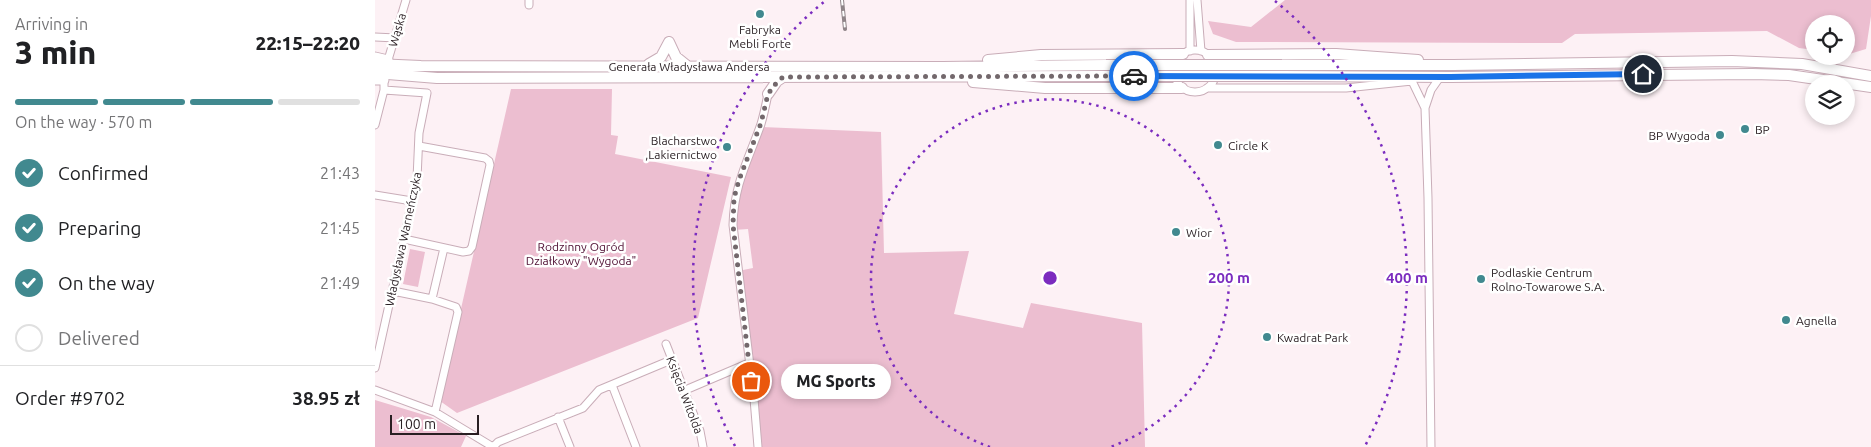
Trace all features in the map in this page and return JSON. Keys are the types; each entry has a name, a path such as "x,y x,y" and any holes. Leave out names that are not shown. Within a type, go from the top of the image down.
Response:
{"highway":[{"path":"647,65 661,58 669,42 676,57 686,65"},
{"path":"942,71 961,63 1041,55 1186,53"},
{"path":"1204,53 1353,55 1435,61 1453,65"},
{"path":"388,60 421,66"},
{"name":"Generała Władysława Andersa","path":"375,64 421,66 686,65 942,71 1107,70 1282,65 1453,65 1731,61 1802,64 1871,76"},
{"name":"Generała Władysława Andersa","path":"1107,70 1282,76 1450,77 1752,74 1798,76 1871,87"},
{"path":"942,71 961,81 1032,88 1182,88"},
{"name":"Generała Władysława Andersa","path":"375,73 437,78 783,77 942,71"},
{"path":"755,77 766,88 768,94"},
{"path":"768,94 783,77"},
{"path":"1412,81 1438,80 1450,77"},
{"path":"380,88 437,78"}],"main road":[{"path":"375,57 388,60"}],"street":[{"name":"Wąska","path":"388,60 406,0"},
{"path":"1186,53 1190,0"},
{"path":"1197,0 1204,53 1214,62 1216,72 1213,81 1207,88"},
{"path":"375,37 395,38"},
{"path":"1204,53 1186,53 1179,58 1174,68 1175,79 1182,88 1194,92 1207,88 1346,88 1412,81 1425,108"},
{"path":"1431,447 1425,108 1431,90 1438,80"},
{"path":"375,125 380,88"},
{"name":"Władysława Warneńczyka","path":"375,368 413,202 417,179 419,133 427,93 380,88"},
{"path":"758,447 733,211 739,180 761,123 768,94"},
{"path":"404,239 463,252 469,251 473,247 490,165 489,161 485,158 419,146"},
{"path":"375,195 413,202"},
{"path":"432,299 443,248"},
{"path":"393,291 452,304 458,312 435,412"},
{"name":"Księcia Witolda","path":"666,344 700,431 703,447"},
{"path":"375,390 435,412 493,447 498,442 583,408 589,404 595,392 671,360"},
{"path":"683,390 749,363"},
{"path":"612,385 635,447"},
{"path":"558,417 570,447"}],"green space":[{"path":"1285,0 1871,0 1871,16 1866,49 1855,52 1855,15 1805,15 1805,49 1799,48 1767,31 1575,34 1562,43 1236,42 1213,34 1208,21 1251,27"},
{"name":"Rodzinny Ogród Działkowy \"Wygoda\"","path":"511,89 612,89 611,135 618,136 615,154 731,177 698,318 457,413 440,401"},
{"path":"759,127 881,132 884,253 969,251 954,314 1023,328 1031,303 1142,323 1145,447 758,447 738,271 753,268 748,229 734,230 733,211"},
{"path":"410,249 425,252 418,287 403,284"},
{"path":"375,400 431,417 466,436 461,447 375,447"}],"railway":[{"path":"842,0 845,29"}],"way so far":[{"path":"751,381 733,225 734,198 761,123 768,94 783,77 1134,76"}],"place":[{"name":"Fabryka Mebli Forte","path":"760,14"},
{"name":"BP","path":"1745,129"},
{"name":"BP Wygoda","path":"1720,135"},
{"name":"Circle K","path":"1218,145"},
{"name":"Blacharstwo ,Lakiernictwo","path":"727,147"},
{"name":"Wior","path":"1176,232"},
{"name":"Podlaskie Centrum Rolno-Towarowe S.A.","path":"1481,279"},
{"name":"Agnella","path":"1786,320"},
{"name":"Kwadrat Park","path":"1267,337"},
{"name":"MG Sports","path":"751,381"}],"route":[{"path":"1134,76 1450,77 1643,74"}]}
